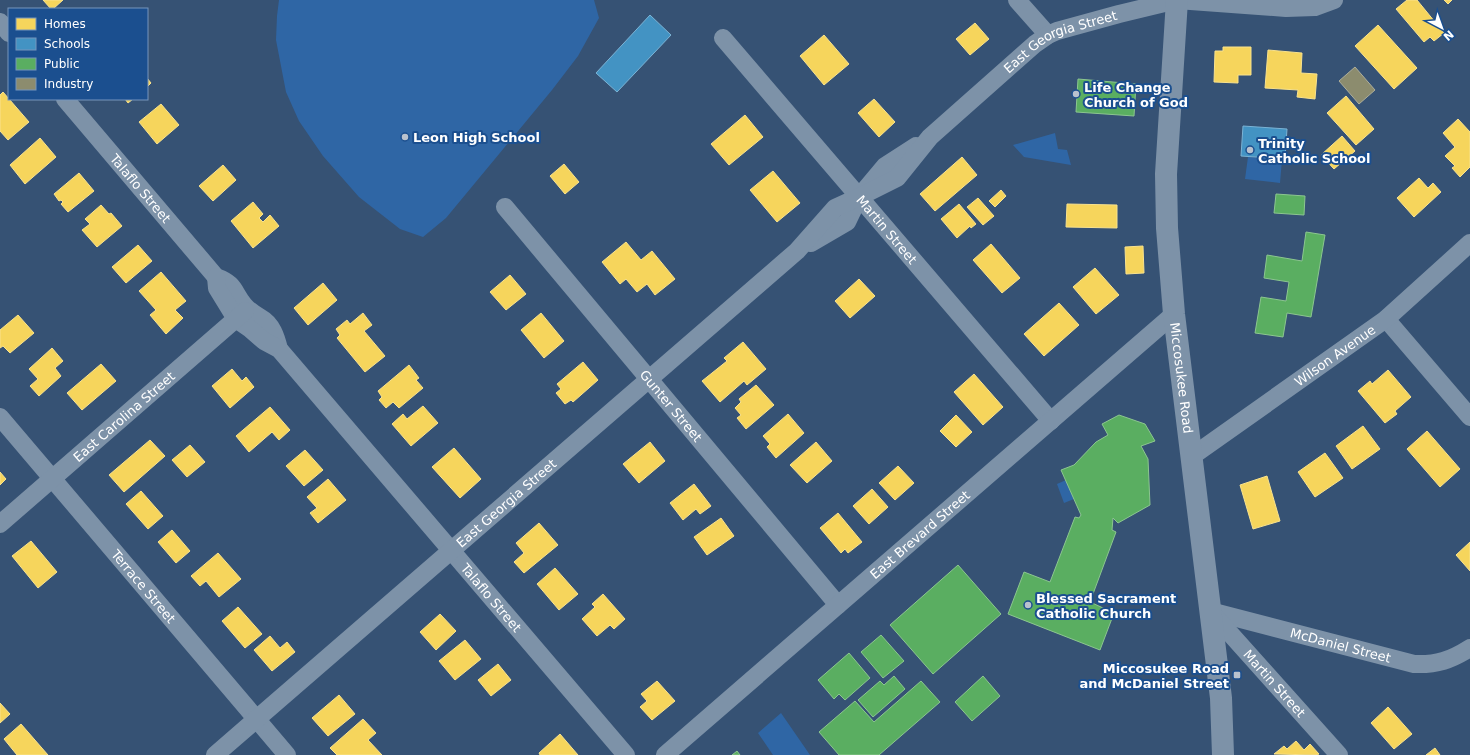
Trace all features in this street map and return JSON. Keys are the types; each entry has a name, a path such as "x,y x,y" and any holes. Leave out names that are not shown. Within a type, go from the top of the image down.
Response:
{"street":[{"path":"1017,0 1048,35"},
{"name":"East Georgia Street","path":"215,755 797,251 835,208 859,197 885,166 930,137 1035,44 1048,35 1057,31 1119,14 1177,0 1286,8 1316,6 1334,0"},
{"name":"Miccosukee Road","path":"1177,0 1166,174 1167,228 1174,314 1221,698 1223,755"},
{"path":"0,22 8,32"},
{"name":"Martin Street","path":"723,38 1051,420"},
{"name":"Talaflo Street","path":"66,100 216,278 226,281 231,286 242,314 251,313 262,318 275,333 279,348 626,755"},
{"name":"Gunter Street","path":"505,207 838,605"},
{"name":"Wilson Avenue","path":"1191,456 1386,319 1470,243"},
{"name":"East Carolina Street","path":"0,524 242,314"},
{"name":"East Brevard Street","path":"665,755 1174,314"},
{"path":"1386,319 1470,417"},
{"name":"Terrace Street","path":"0,417 287,755"},
{"name":"Martin Street","path":"1210,611 1339,755"},
{"name":"McDaniel Street","path":"1210,611 1414,664 1442,662 1458,656 1470,648"}],"shaded area":[{"name":"Leon High School","path":"279,0 594,0 599,18 578,56 552,90 446,218 423,237 400,229 359,197 323,156 299,121 286,92 276,40"},
{"path":"1055,133 1058,149 1067,150 1071,165 1024,157 1013,145"},
{"path":"1248,157 1282,159 1280,183 1245,179"},
{"path":"1066,480 1074,499 1064,503 1057,484"},
{"path":"781,713 810,755 773,755 758,733"}],"building: Homes":[{"path":"43,0 63,0 54,8 50,8"},
{"path":"1407,0 1417,0 1444,33 1434,41 1430,37 1424,42 1396,9"},
{"path":"1444,0 1452,0 1448,4"},
{"path":"975,23 989,39 970,55 956,39"},
{"path":"1378,25 1417,68 1394,89 1355,46"},
{"path":"824,35 849,64 824,85 800,56"},
{"path":"1223,47 1251,47 1251,75 1238,75 1238,83 1214,82 1215,51 1223,51"},
{"path":"1268,50 1302,53 1301,73 1317,74 1315,99 1297,97 1298,90 1265,88"},
{"path":"148,79 151,83 148,86"},
{"path":"3,92 8,100 10,100 29,122 8,140 0,131 0,95"},
{"path":"1346,96 1374,129 1356,145 1327,113"},
{"path":"874,99 895,122 879,137 858,113"},
{"path":"161,104 179,125 157,144 139,122"},
{"path":"745,115 763,137 729,165 711,144"},
{"path":"1458,119 1470,132 1470,167 1460,177 1452,168 1455,166 1445,156 1455,147 1443,133"},
{"path":"1342,136 1355,151 1334,169 1321,155"},
{"path":"40,138 56,157 25,184 10,165"},
{"path":"962,157 977,175 935,211 920,194"},
{"path":"564,164 579,182 565,194 550,176"},
{"path":"223,165 236,180 213,201 199,186"},
{"path":"773,171 800,203 777,222 750,190"},
{"path":"79,173 94,191 68,212 61,204 63,202 61,200 59,201 54,194"},
{"path":"1419,178 1428,188 1433,183 1441,192 1414,217 1397,198"},
{"path":"1001,190 1006,196 995,207 989,201"},
{"path":"978,198 994,216 983,225 967,207"},
{"path":"253,202 263,214 259,218 263,222 270,215 279,226 253,248 231,221"},
{"path":"959,204 976,224 971,228 970,226 957,238 941,219"},
{"path":"1067,204 1117,205 1117,228 1066,227"},
{"path":"101,205 109,214 111,213 122,226 97,247 82,230 90,224 85,219"},
{"path":"626,242 641,260 652,251 675,279 655,295 647,284 637,292 626,279 620,284 602,262"},
{"path":"991,244 1020,278 1002,293 973,260"},
{"path":"138,245 152,261 126,283 112,267"},
{"path":"1143,246 1144,273 1126,274 1125,247"},
{"path":"1095,268 1119,295 1096,314 1073,287"},
{"path":"161,272 186,301 175,310 183,318 166,334 150,315 156,310 139,291"},
{"path":"510,275 526,294 506,310 490,292"},
{"path":"859,279 875,296 850,318 835,301"},
{"path":"323,283 337,300 308,325 294,308"},
{"path":"1059,303 1079,325 1044,356 1024,334"},
{"path":"363,313 372,325 364,331 385,356 365,372 337,338 340,335 336,329 347,320 350,324"},
{"path":"541,313 564,341 544,358 521,330"},
{"path":"18,315 34,333 10,353 3,346 0,348 0,330"},
{"path":"743,342 766,369 747,385 744,381 720,402 702,381 727,361 724,358"},
{"path":"52,348 63,361 55,368 61,376 39,396 30,386 38,379 29,369"},
{"path":"583,362 598,380 573,402 571,400 565,404 556,393 561,389 557,384"},
{"path":"101,364 116,381 82,410 67,393"},
{"path":"409,365 419,378 416,380 423,388 399,408 393,402 386,408 379,400 382,397 378,391"},
{"path":"232,369 242,381 246,377 254,387 230,408 212,386"},
{"path":"1388,370 1411,397 1395,411 1397,414 1385,423 1358,391 1370,381 1372,384"},
{"path":"974,374 1003,407 983,425 954,392"},
{"path":"756,385 774,405 746,429 737,418 741,415 735,408 741,402 739,399"},
{"path":"423,406 438,423 411,446 392,424 403,414 407,419"},
{"path":"270,407 290,430 279,440 272,432 249,452 236,436"},
{"path":"788,414 804,433 776,458 767,447 770,444 763,436"},
{"path":"956,415 972,432 956,447 940,431"},
{"path":"1363,426 1380,449 1352,469 1336,446"},
{"path":"1427,431 1460,469 1440,487 1407,449"},
{"path":"150,440 165,456 124,492 109,475"},
{"path":"650,442 665,461 639,483 623,464"},
{"path":"816,442 832,461 807,483 790,465"},
{"path":"190,445 205,462 187,477 172,460"},
{"path":"454,448 481,479 460,498 432,467"},
{"path":"305,450 323,470 304,486 286,466"},
{"path":"1325,453 1343,478 1315,497 1298,472"},
{"path":"898,466 914,483 895,500 879,483"},
{"path":"0,472 6,479 0,485"},
{"path":"1267,476 1280,521 1253,529 1240,485"},
{"path":"328,479 346,500 318,523 310,513 317,508 307,497"},
{"path":"694,484 711,506 700,514 696,509 683,520 670,503"},
{"path":"872,489 888,507 869,524 853,506"},
{"path":"141,491 163,516 148,529 126,504"},
{"path":"838,513 862,542 848,553 845,549 841,553 820,528"},
{"path":"721,518 734,536 707,555 694,537"},
{"path":"539,523 558,545 524,573 514,562 524,553 516,543"},
{"path":"172,530 190,551 176,563 158,542"},
{"path":"31,541 57,572 38,588 12,556"},
{"path":"1470,542 1470,571 1456,555"},
{"path":"218,553 241,579 219,597 206,581 200,586 191,576"},
{"path":"555,568 578,594 559,610 537,584"},
{"path":"603,594 625,619 614,629 610,625 597,636 582,619 595,607 592,604"},
{"path":"238,607 262,634 245,648 222,621"},
{"path":"440,614 456,631 436,650 420,632"},
{"path":"270,636 280,648 287,642 295,652 272,671 254,650"},
{"path":"465,640 481,659 455,680 439,661"},
{"path":"498,664 511,680 491,696 478,680"},
{"path":"657,681 675,701 652,720 640,707 647,701 641,694"},
{"path":"339,695 355,714 328,736 312,718"},
{"path":"0,703 10,714 0,723"},
{"path":"1388,707 1412,734 1394,749 1371,723"},
{"path":"363,719 376,733 368,740 382,755 337,755 330,748"},
{"path":"21,724 48,755 17,755 4,739"},
{"path":"560,734 578,755 540,755 539,753"},
{"path":"1296,741 1304,750 1310,744 1319,754 1274,754 1284,746 1287,749"},
{"path":"1435,748 1440,755 1426,755"}],"building: Schools":[{"path":"650,15 671,35 617,92 596,73"},
{"path":"1243,126 1287,129 1285,159 1241,156"}],"building: Public":[{"path":"1078,79 1136,84 1134,116 1076,112"},
{"path":"1276,194 1305,196 1304,215 1274,213"},
{"path":"1306,232 1325,235 1311,317 1287,313 1283,337 1255,333 1261,297 1286,301 1289,282 1264,278 1267,255 1302,261"},
{"path":"1119,415 1145,424 1155,441 1141,446 1148,459 1150,505 1118,523 1113,518 1112,530 1116,532 1090,602 1114,613 1100,650 1008,614 1024,572 1050,582 1075,517 1079,518 1081,515 1061,470 1074,465 1096,442 1108,435 1102,424"},
{"path":"958,565 1001,614 933,674 890,625"},
{"path":"881,635 904,661 883,678 861,652"},
{"path":"849,653 870,678 845,700 839,694 834,699 818,680"},
{"path":"894,676 905,689 873,717 858,700 880,681 884,685"},
{"path":"983,676 1000,696 972,721 955,702"},
{"path":"921,681 940,702 879,755 839,755 819,732 855,701 874,722"},
{"path":"737,751 740,755 732,755"}],"building: Industry":[{"path":"1355,67 1375,90 1359,104 1339,81"}],"place":[{"name":"Life Change Church of God","path":"1076,94"},
{"name":"Leon High School","path":"405,137"},
{"name":"Trinity Catholic School","path":"1250,150"},
{"name":"Blessed Sacrament Catholic Church","path":"1028,605"},
{"name":"Miccosukee Road and McDaniel Street","path":"1237,675"}]}
